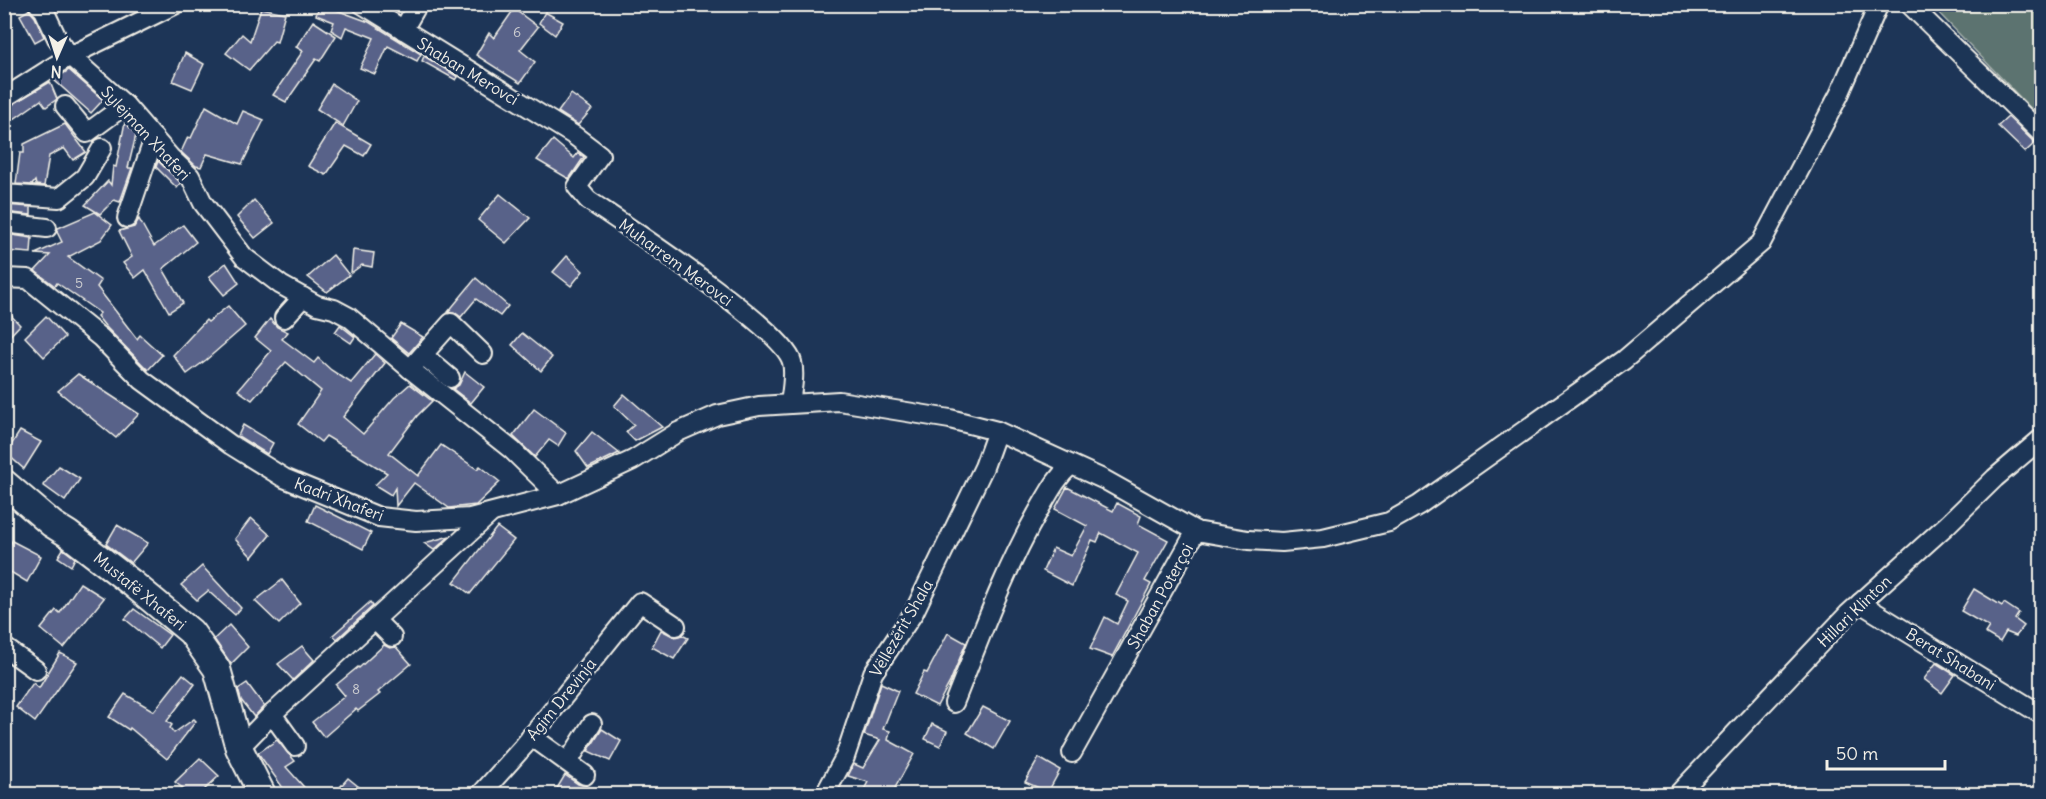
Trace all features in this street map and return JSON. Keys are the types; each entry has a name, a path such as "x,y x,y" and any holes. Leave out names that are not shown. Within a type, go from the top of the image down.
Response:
{"street":[{"name":"Sylejman Xhaferi","path":"38,4 44,10 55,29 57,38 70,56 125,105 190,176 203,203 244,257 281,285 317,305 334,309 349,317 512,450 558,495"},
{"path":"55,29 56,4"},
{"path":"4,98 70,56 176,4"},
{"name":"Shaban Merovci","path":"362,4 575,136"},
{"path":"403,30 418,4"},
{"path":"1196,531 1248,540 1282,542 1323,538 1389,522 1419,505 1624,360 1761,243 1839,95 1879,4"},
{"path":"1909,4 2042,134"},
{"path":"65,106 87,133 125,105"},
{"name":"Muharrem Merovci","path":"575,136 600,155 577,187 588,200 696,275 765,328 792,360 790,403"},
{"path":"127,218 154,138"},
{"path":"4,194 59,198 85,177 102,148"},
{"path":"4,223 47,228"},
{"name":"Kadri Xhaferi","path":"4,278 28,279 101,338 142,380 231,445 284,478 379,517 416,521 470,518 558,495 633,460 678,432 717,415 759,406 790,403"},
{"path":"284,318 303,297"},
{"path":"410,369 451,323 483,354"},
{"path":"423,355 450,378"},
{"name":"Shaban Poterçoi","path":"790,403 839,401 950,419 997,431 1105,480 1196,531 1072,753"},
{"name":"Vëllezërit Shala","path":"825,795 845,757 873,673 914,612 984,467 997,431"},
{"name":"Hillari Klinton","path":"1678,795 1860,603 1948,524 1995,478 2042,438"},
{"path":"954,703 1005,579 1030,527 1059,475 1071,465"},
{"name":"Mustafë Xhaferi","path":"4,483 52,524 134,584 191,632 217,669 239,748 262,795"},
{"path":"239,748 272,714 492,512"},
{"name":"Agim Drevinja","path":"481,795 640,602 676,626"},
{"name":"Berat Shabani","path":"1860,603 2042,715"},
{"path":"375,620 392,637"},
{"path":"4,647 36,670"},
{"path":"272,714 295,746"},
{"path":"568,762 592,724"},
{"path":"531,736 585,775"}],"green space":[{"path":"1944,5 2041,5 2041,119 1937,11"}],"building":[{"path":"320,4 369,22 421,54 417,61 388,46 375,74 360,68 374,38 346,27 342,37 331,30 334,22 316,15"},
{"path":"261,8 285,13 277,42 274,41 249,70 226,53 242,34 250,41"},
{"path":"514,9 538,27 520,50 535,62 520,83 476,55 489,33 494,38"},
{"path":"29,10 35,17 44,37 35,42 20,15"},
{"path":"545,12 563,22 555,35 539,23"},
{"path":"313,21 336,36 320,61 316,59 286,102 273,95 303,51 296,47"},
{"path":"185,53 204,64 192,89 173,81"},
{"path":"424,56 458,77 456,80 422,61"},
{"path":"69,70 103,100 91,113 54,80"},
{"path":"50,82 57,99 46,107 41,100 4,126 4,109"},
{"path":"332,84 357,101 343,126 317,109"},
{"path":"571,94 592,109 578,125 558,112"},
{"path":"206,106 237,124 243,111 264,120 242,164 207,154 201,167 196,166 181,152 188,137 191,138"},
{"path":"2008,117 2035,143 2025,152 1998,126"},
{"path":"125,122 136,135 128,168 132,168 120,202 114,200 100,214 85,205 108,181 111,185 113,166 116,167"},
{"path":"335,123 371,144 364,156 346,146 326,175 308,166"},
{"path":"65,124 86,152 73,160 64,148 49,156 44,186 36,185 35,181 32,185 16,184 20,153 24,153 24,144"},
{"path":"553,140 574,158 578,153 584,157 569,179 537,160"},
{"path":"158,161 181,183 177,188 156,167"},
{"path":"500,194 530,218 506,243 478,220"},
{"path":"254,200 274,223 255,238 237,217"},
{"path":"4,205 31,207 31,215 4,212"},
{"path":"95,212 112,225 101,240 68,257 101,281 97,287 137,339 140,335 162,355 148,370 105,326 97,316 100,313 57,283 55,286 35,271 50,255 35,254 62,242 57,232 58,228"},
{"path":"139,219 154,246 183,225 196,242 163,269 183,303 169,312 145,270 135,278 123,263 132,257 119,231 134,227"},
{"path":"5,234 32,238 31,253 5,251"},
{"path":"353,250 374,253 372,267 362,265 351,273"},
{"path":"333,255 349,275 327,292 308,277"},
{"path":"567,256 583,271 571,286 553,272"},
{"path":"226,263 239,283 224,295 209,277"},
{"path":"476,278 508,306 500,316 476,299 461,317 454,312 448,312"},
{"path":"228,306 245,326 187,374 173,355 206,320 208,322"},
{"path":"4,308 20,325 4,342"},
{"path":"46,316 65,337 44,357 25,337"},
{"path":"270,319 277,327 288,332 282,339 314,363 318,358 351,383 375,354 385,363 343,417 363,434 394,398 410,384 432,401 417,416 389,453 418,476 441,445 477,469 480,466 500,482 476,505 449,508 414,483 396,506 395,488 391,495 375,485 387,473 326,436 321,442 298,424 321,391 286,362 252,400 238,390 271,351 255,338"},
{"path":"401,324 423,337 409,353 391,338"},
{"path":"340,325 355,337 351,343 335,332"},
{"path":"522,333 552,357 541,371 512,345"},
{"path":"465,372 484,387 471,403 453,389 459,385"},
{"path":"78,374 139,414 116,438 58,391"},
{"path":"624,394 662,427 635,441 626,432 634,425 614,406"},
{"path":"534,409 566,433 558,446 549,440 535,457 513,436"},
{"path":"243,425 273,443 267,454 238,436"},
{"path":"20,431 41,442 24,469 6,453"},
{"path":"592,432 619,453 588,468 576,451"},
{"path":"59,466 80,479 65,501 43,485"},
{"path":"1067,487 1113,511 1117,503 1141,516 1138,524 1168,540 1145,581 1151,584 1112,657 1090,649 1105,617 1117,624 1128,601 1116,595 1138,553 1101,533 1097,542 1092,540 1072,586 1043,571 1053,548 1071,556 1087,526 1055,509"},
{"path":"315,505 371,533 363,549 308,521"},
{"path":"251,518 270,535 252,557 235,539"},
{"path":"117,525 148,543 131,563 106,544"},
{"path":"497,527 514,540 470,594 454,582"},
{"path":"450,536 434,550 424,543"},
{"path":"12,541 41,556 27,582 4,568 4,557"},
{"path":"63,549 75,558 71,566 58,557"},
{"path":"202,566 241,608 235,615 208,591 197,600 181,585"},
{"path":"282,580 300,603 279,624 255,601"},
{"path":"80,583 104,598 64,648 41,629 56,610 60,613"},
{"path":"1974,589 2002,606 2004,603 2019,613 2015,619 2024,626 2016,636 2006,632 2000,642 1985,633 1989,627 1961,611"},
{"path":"370,602 373,606 337,639 333,635"},
{"path":"134,609 170,635 160,648 125,619"},
{"path":"229,625 248,647 231,664 214,639"},
{"path":"661,630 675,637 682,635 688,638 674,659 652,647"},
{"path":"948,633 966,643 937,706 913,694"},
{"path":"384,645 390,648 396,647 411,664 378,692 380,694 358,711 356,709 324,737 312,722 345,696 336,685"},
{"path":"302,646 314,660 293,680 278,664"},
{"path":"60,653 77,662 35,722 16,707 33,683 39,688"},
{"path":"1936,663 1955,675 1942,693 1924,679"},
{"path":"183,674 195,684 167,721 172,725 170,728 174,733 194,719 196,721 167,759 130,728 129,730 109,717 125,694 154,711"},
{"path":"247,683 264,706 254,717 241,700 238,689"},
{"path":"881,683 898,691 883,729 890,731 888,740 914,754 891,795 861,795 868,782 848,776 854,764 863,768 880,740 864,735"},
{"path":"983,707 1010,721 994,749 967,733"},
{"path":"932,724 947,731 940,746 925,739"},
{"path":"602,729 621,741 610,761 588,751"},
{"path":"277,740 295,761 286,767 311,795 288,795 258,753"},
{"path":"200,758 219,776 205,789 210,795 191,795 175,782"},
{"path":"1039,758 1060,770 1048,792 1025,782"},
{"path":"565,775 578,784 586,786 597,795 553,795"},
{"path":"348,778 369,795 333,795"}]}
